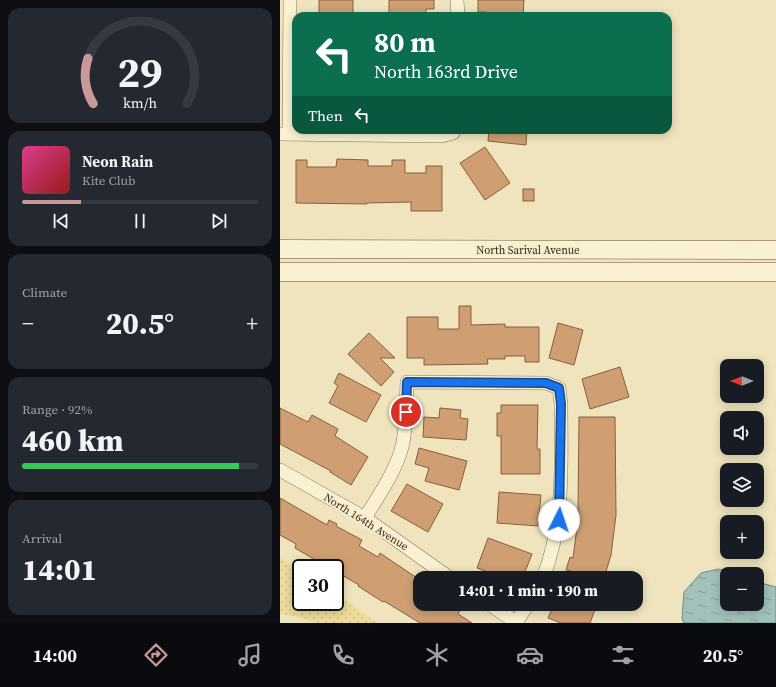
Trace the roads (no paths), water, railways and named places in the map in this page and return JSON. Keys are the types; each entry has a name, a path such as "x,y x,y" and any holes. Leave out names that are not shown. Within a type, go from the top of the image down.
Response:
{"main road":[{"name":"North Sarival Avenue","path":"280,249 776,250"},
{"name":"North Sarival Avenue","path":"280,272 776,272"}],"street":[{"path":"290,0 285,134 441,136 446,134"},
{"path":"458,0 458,12"},
{"path":"364,518 391,474 402,446 405,427 407,382 546,383 559,388 561,404 560,504 556,541 545,571"},
{"name":"North 164th Avenue","path":"280,470 364,518 440,571"},
{"path":"499,611 517,623 524,611"}],"water":[{"path":"720,569 720,611 764,611 764,584 776,587 776,623 684,623 682,619 684,592 701,573"}]}
